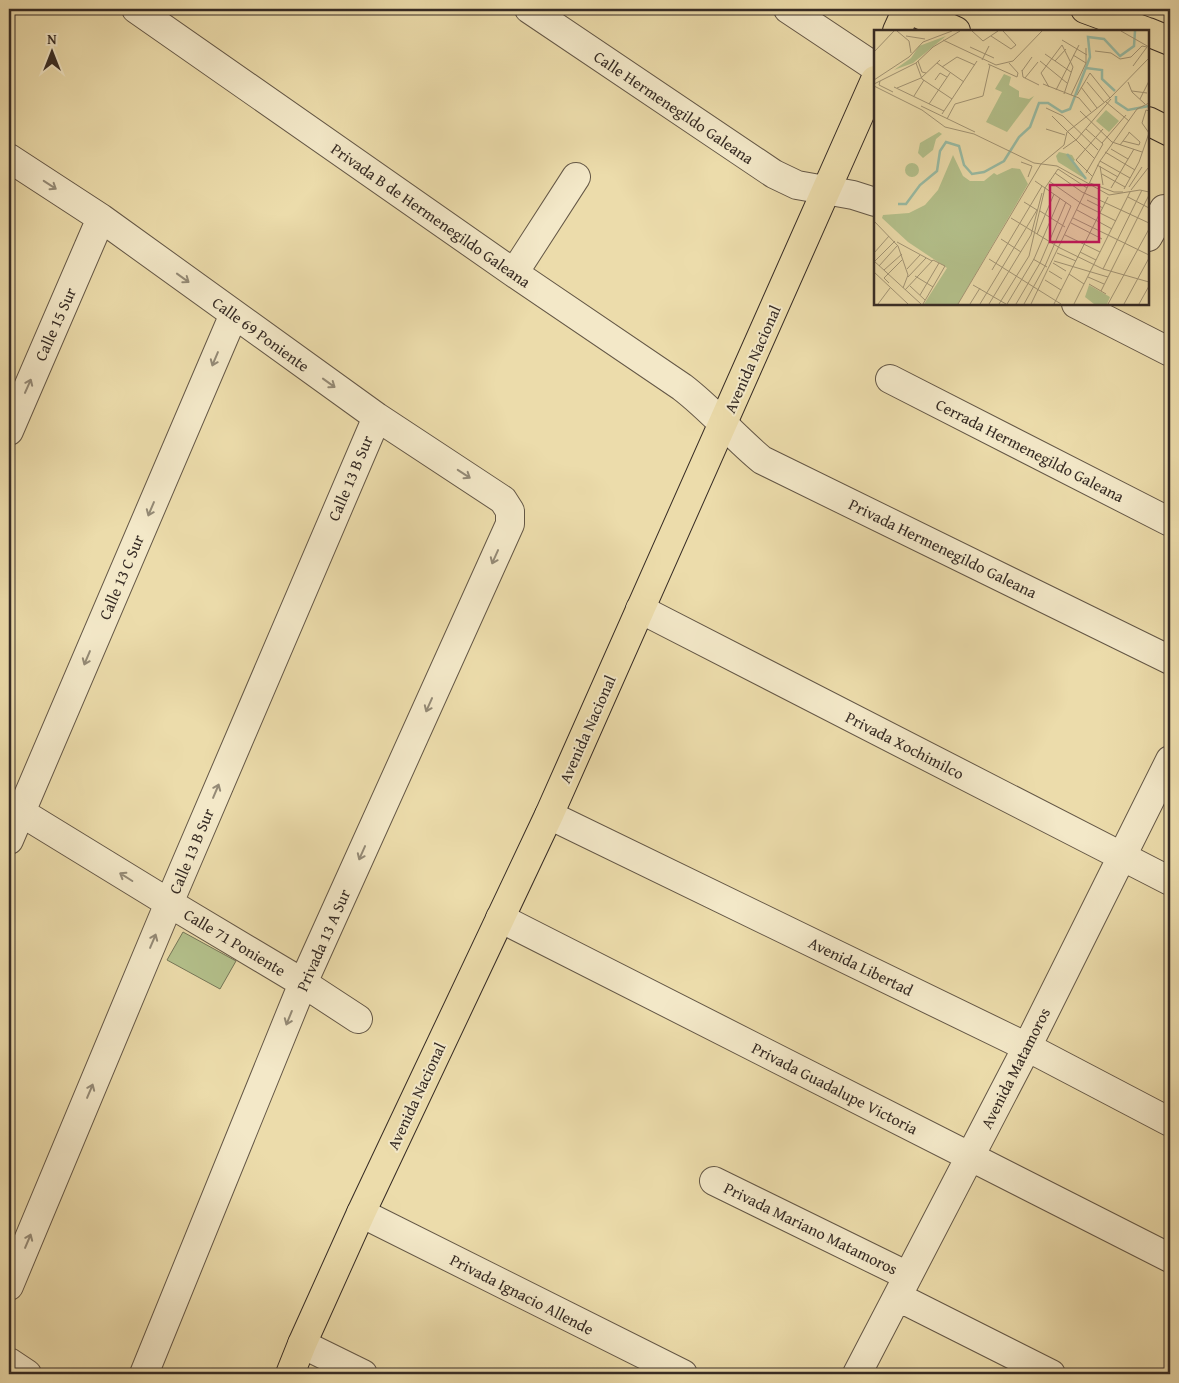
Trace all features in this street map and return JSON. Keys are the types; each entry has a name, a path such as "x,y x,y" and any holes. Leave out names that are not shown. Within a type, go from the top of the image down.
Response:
{"main road":[{"path":"897,30 907,9 954,30"},
{"path":"1086,9 1141,30"},
{"path":"1149,33 1170,41"},
{"name":"Avenida Nacional","path":"290,1374 361,1213 548,815 724,424 874,82"},
{"path":"1149,122 1170,132"}],"street":[{"name":"Privada B de Hermenegildo Galeana","path":"136,9 514,273 682,387 702,402 724,424"},
{"name":"Calle Hermenegildo Galeana","path":"529,9 774,174 797,185 874,202"},
{"path":"788,9 874,66"},
{"name":"Calle 69 Poniente","path":"9,158 101,218 377,417 504,500 510,511"},
{"path":"514,273 576,177"},
{"path":"1149,235 1164,210"},
{"name":"Calle 15 Sur","path":"9,431 101,218"},
{"path":"1081,305 1105,310 1170,352"},
{"name":"Calle 13 C Sur","path":"9,840 15,809 234,314"},
{"name":"Cerrada Hermenegildo Galeana","path":"890,379 1170,522"},
{"name":"Calle 13 B Sur","path":"9,1286 169,903 377,417"},
{"name":"Privada Hermenegildo Galeana","path":"724,424 742,444 762,460 1170,660"},
{"name":"Privada 13 A Sur","path":"144,1374 303,983 510,524 510,511"},
{"name":"Privada Xochimilco","path":"640,609 1170,881"},
{"name":"Avenida Matamoros","path":"857,1374 1027,1047 1170,760"},
{"name":"Calle 71 Poniente","path":"15,809 303,983 358,1019"},
{"name":"Avenida Libertad","path":"548,815 1027,1047 1170,1122"},
{"name":"Privada Guadalupe Victoria","path":"500,918 1170,1258"},
{"name":"Privada Mariano Matamoros","path":"714,1181 903,1286 1051,1374"},
{"name":"Privada Ignacio Allende","path":"361,1213 683,1374"},
{"path":"302,1344 363,1374"},
{"path":"9,1362 27,1374"}],"green space":[{"path":"183,932 236,961 220,989 167,960"}]}
